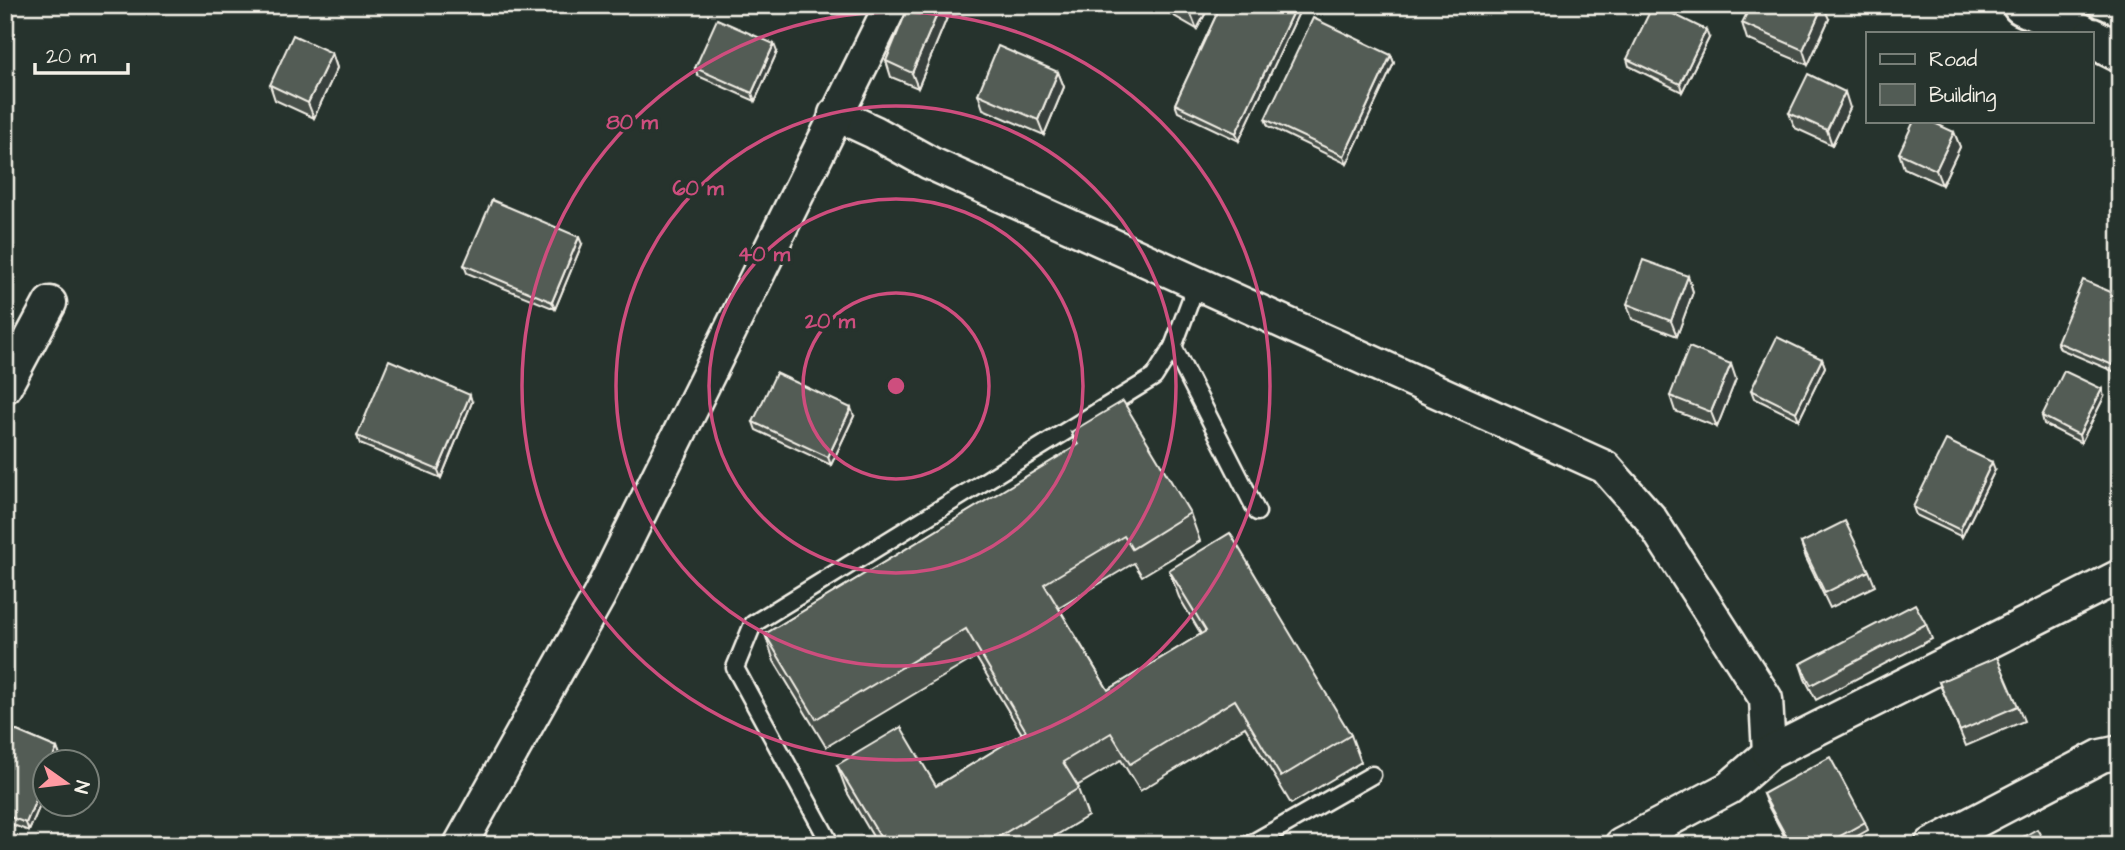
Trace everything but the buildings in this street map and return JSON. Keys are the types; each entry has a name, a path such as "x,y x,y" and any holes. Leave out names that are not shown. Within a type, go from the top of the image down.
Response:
{"street":[{"path":"460,845 599,596 891,5"},
{"path":"2022,5 2079,32"},
{"path":"2094,39 2120,51"},
{"path":"835,114 930,163 1605,467 1650,518 1766,699 1769,753"},
{"path":"5,387 50,303"},
{"path":"1621,845 1729,788 1769,753 2120,576"},
{"path":"1931,845 2101,756 2120,752"}],"lane":[{"path":"831,845 735,668 753,624 1154,377 1173,347 1197,283"},
{"path":"1173,347 1257,512"},
{"path":"1249,845 1372,775"}]}
